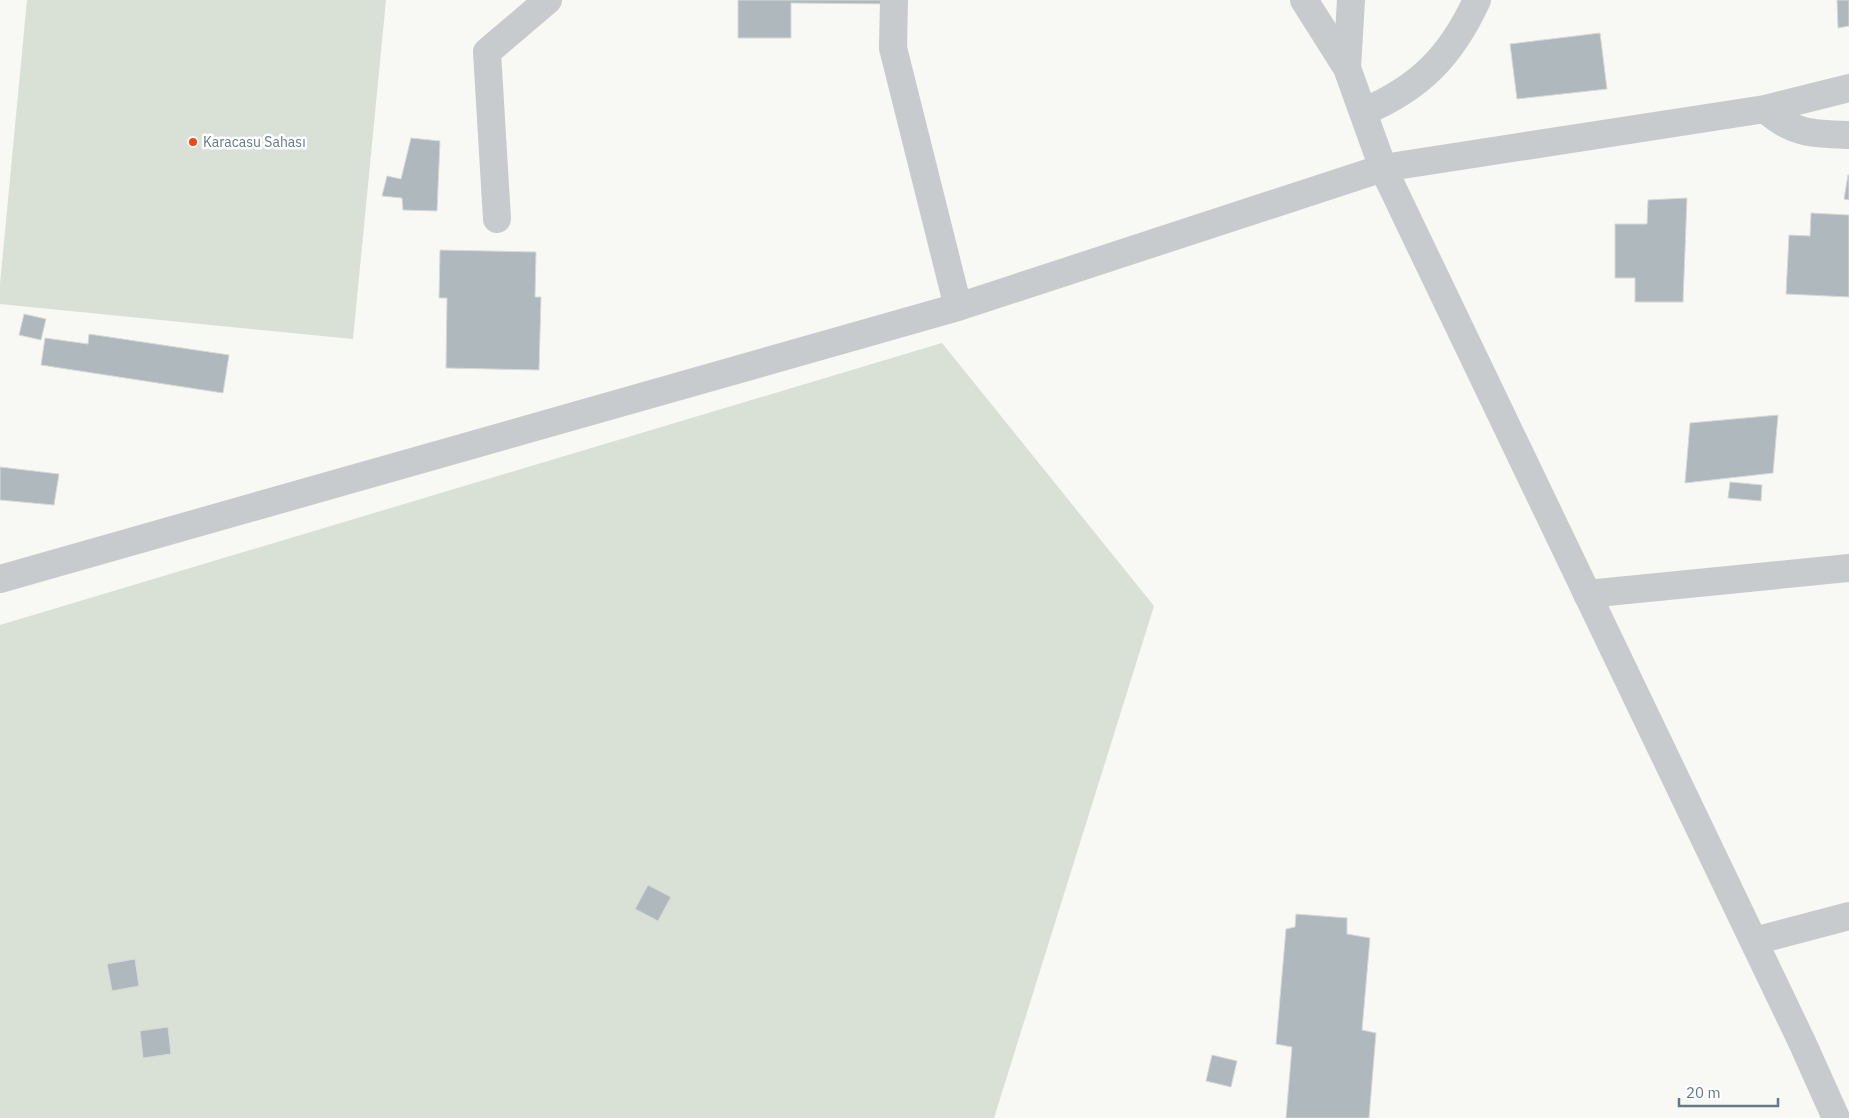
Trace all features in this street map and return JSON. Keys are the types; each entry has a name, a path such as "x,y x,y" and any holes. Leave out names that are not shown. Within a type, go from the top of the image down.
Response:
{"street":[{"path":"497,219 487,52 548,0"},
{"path":"894,0 893,48 958,307"},
{"path":"1304,0 1347,68 1383,168 1754,941 1836,1118"},
{"path":"1347,68 1350,0"},
{"path":"1362,112 1387,102 1409,88 1431,70 1449,50 1465,27 1477,0"},
{"path":"0,579 958,307 1383,168 1766,109 1849,88"},
{"path":"1766,109 1778,121 1795,130 1814,134 1849,135"},
{"path":"1587,594 1849,568"},
{"path":"1754,941 1849,916"}],"shaded area":[{"name":"Karacasu Sahası","path":"27,0 386,0 353,339 0,304 0,284"},
{"path":"942,343 1154,606 994,1118 0,1118 0,625"}],"building":[{"path":"738,0 891,0 891,4 791,3 791,38 738,38"},
{"path":"1837,0 1849,0 1849,26 1838,28"},
{"path":"1600,33 1607,89 1517,99 1510,44"},
{"path":"411,138 440,141 437,211 403,210 402,198 382,196 387,176 401,179"},
{"path":"1849,175 1849,200 1844,199"},
{"path":"1687,198 1683,302 1635,302 1635,278 1615,278 1615,224 1647,224 1648,200"},
{"path":"1811,213 1849,215 1849,297 1786,294 1789,235 1810,236"},
{"path":"440,250 536,252 535,297 541,297 539,370 446,368 447,298 439,298"},
{"path":"24,314 46,319 41,340 19,335"},
{"path":"89,334 229,355 223,393 41,365 45,338 88,344"},
{"path":"1778,415 1773,473 1685,483 1690,423"},
{"path":"0,467 59,474 54,505 0,500"},
{"path":"1730,482 1762,485 1761,501 1728,498"},
{"path":"648,885 671,897 658,921 635,909"},
{"path":"1296,914 1347,918 1347,934 1370,938 1362,1030 1376,1033 1369,1118 1286,1118 1292,1047 1276,1044 1286,929 1295,927"},
{"path":"135,959 139,986 112,991 107,964"},
{"path":"168,1027 171,1054 143,1058 140,1031"},
{"path":"1212,1055 1237,1061 1231,1087 1206,1081"}],"place":[{"name":"Karacasu Sahası","path":"193,142"}]}
